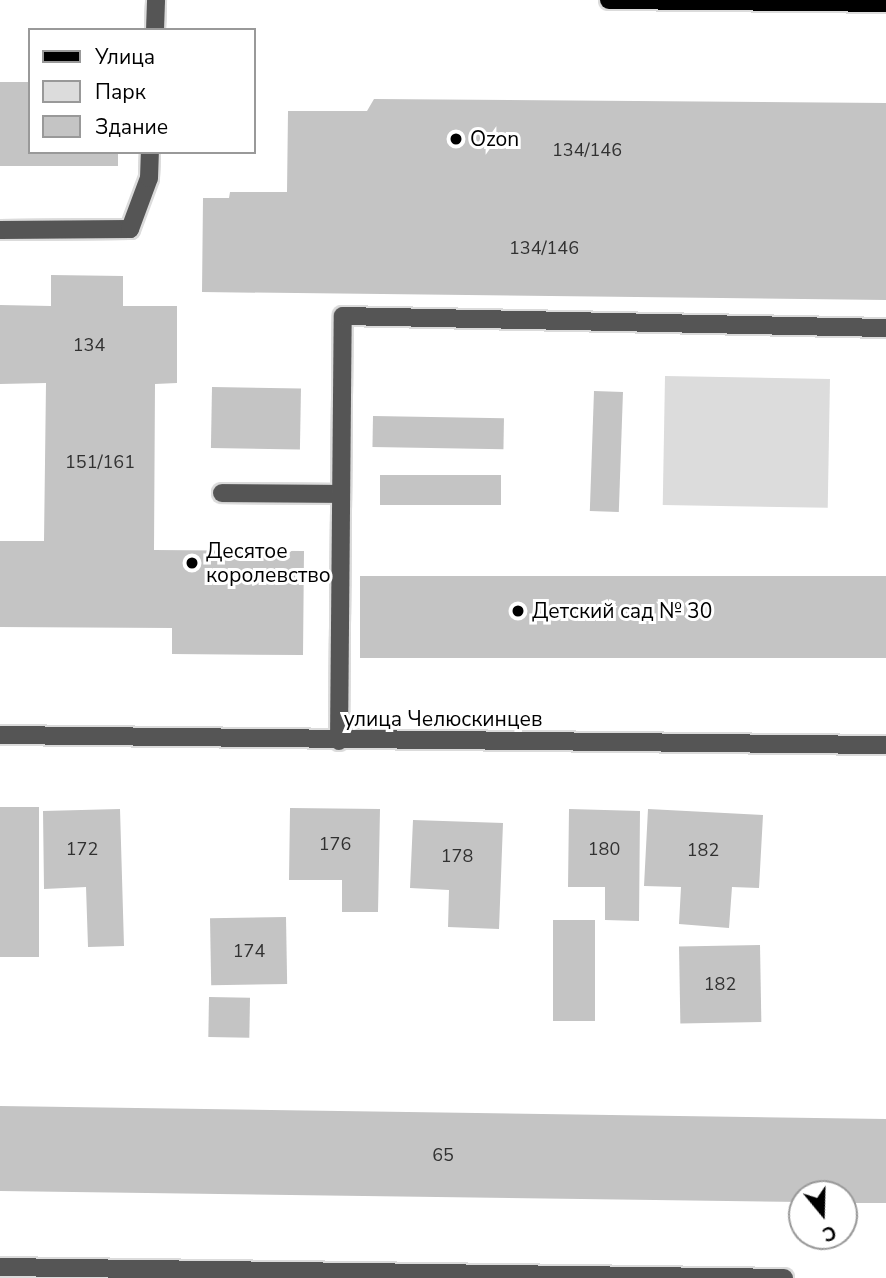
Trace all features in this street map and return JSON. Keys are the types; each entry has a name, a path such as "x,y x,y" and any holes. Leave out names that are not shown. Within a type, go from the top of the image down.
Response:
{"main road":[{"path":"608,0 886,3"}],"street":[{"path":"155,28 156,0"},
{"path":"0,230 130,229 149,178 150,154"},
{"path":"339,741 344,316 886,328"},
{"path":"222,493 341,494"},
{"name":"улица Челюскинцев","path":"0,735 339,741 886,745"},
{"path":"0,1267 784,1278"}],"green space":[{"path":"665,376 830,379 828,508 663,505"}],"building":[{"path":"0,82 28,82 28,154 118,154 118,166 0,166"},
{"path":"374,99 886,103 886,300 202,292 203,198 229,198 230,192 287,192 288,111 367,111"},
{"path":"51,275 123,276 123,306 177,306 177,383 155,384 154,550 304,551 303,655 172,654 172,628 0,627 0,541 44,541 46,383 0,384 0,305 51,306"},
{"path":"212,387 301,389 300,450 211,448"},
{"path":"594,391 623,392 619,512 590,511"},
{"path":"373,416 504,418 503,449 372,447"},
{"path":"380,475 501,475 501,505 380,505"},
{"path":"360,576 886,576 886,658 360,658"},
{"path":"0,807 39,807 39,957 0,957"},
{"path":"290,808 380,809 378,912 342,912 342,880 289,880"},
{"path":"120,809 124,946 88,947 86,887 44,889 43,811"},
{"path":"569,809 640,811 639,921 605,920 605,887 568,887"},
{"path":"648,809 763,815 759,888 732,887 729,928 679,924 681,887 644,886"},
{"path":"413,820 503,823 499,929 448,927 449,890 410,888"},
{"path":"286,917 287,984 211,985 210,918"},
{"path":"553,920 595,920 595,1021 553,1021"},
{"path":"760,945 761,1022 680,1023 679,946"},
{"path":"209,997 250,998 249,1038 208,1037"},
{"path":"0,1106 886,1119 886,1203 858,1203 858,1180 788,1180 788,1202 0,1191"}],"place":[{"name":"Ozon","path":"456,139"},
{"name":"Десятое королевство","path":"192,563"},
{"name":"Детский сад № 30","path":"518,611"}]}
